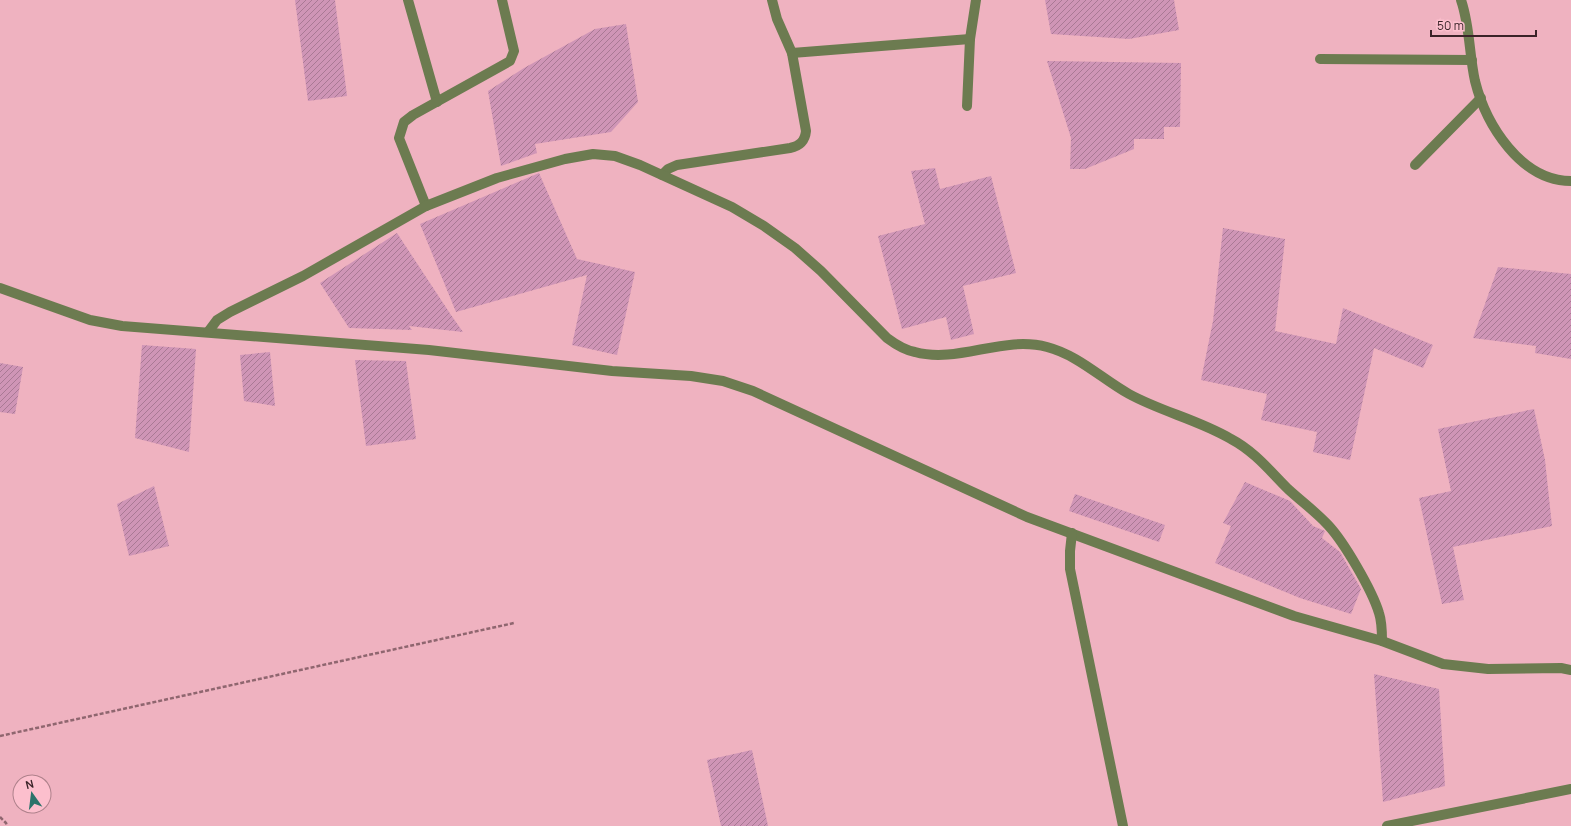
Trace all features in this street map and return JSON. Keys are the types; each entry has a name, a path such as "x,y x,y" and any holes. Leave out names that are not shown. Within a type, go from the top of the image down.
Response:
{"street":[{"path":"408,0 437,102"},
{"path":"426,206 399,138 402,127 408,118 512,59 514,51 502,0"},
{"path":"662,175 668,169 677,165 790,148 804,140 806,130 792,53 777,19 772,0"},
{"path":"967,106 970,39 976,0"},
{"path":"1461,0 1466,14 1476,81 1481,98 1491,121 1517,158 1528,168 1545,177 1571,181"},
{"path":"792,53 970,39"},
{"path":"1320,59 1472,60"},
{"path":"1415,165 1481,98"},
{"path":"208,332 217,320 230,312 303,276 426,206 498,178 565,159 593,154 615,156 732,206 764,226 821,271 886,338 900,346 915,352 936,355 1024,344 1046,347 1064,353 1130,394 1207,426 1250,450 1292,493 1329,525 1344,546 1374,600 1380,614 1382,641"},
{"path":"0,288 90,320 152,330 208,332 429,350 612,371 691,376 723,381 753,391 1020,514 1294,616 1382,641 1443,664 1488,669 1561,668 1571,670"},
{"path":"1072,533 1070,569 1123,826"},
{"path":"1387,826 1571,789"}],"path":[{"path":"0,736 514,623"},
{"path":"0,816 7,826"}],"building":[{"path":"295,0 335,0 347,96 308,101"},
{"path":"1045,0 1174,0 1179,30 1129,39 1051,34"},
{"path":"626,24 638,102 611,132 535,144 537,153 501,166 488,91 524,68 595,29"},
{"path":"1047,61 1181,63 1180,127 1164,127 1164,139 1134,139 1134,149 1085,169 1070,169 1071,138"},
{"path":"935,168 940,189 991,176 1016,273 963,286 974,334 951,340 946,317 902,329 878,236 925,224 911,171"},
{"path":"539,173 577,259 635,272 617,355 572,345 587,275 456,312 420,224"},
{"path":"1223,228 1285,239 1275,331 1336,344 1343,308 1433,345 1423,368 1374,348 1350,460 1313,452 1317,432 1261,420 1267,394 1201,380 1213,321"},
{"path":"397,233 463,332 409,326 412,330 349,328 320,283"},
{"path":"1498,267 1571,274 1571,359 1535,353 1536,346 1473,338"},
{"path":"142,345 196,349 189,452 135,438"},
{"path":"270,352 275,406 244,401 240,355"},
{"path":"355,360 406,361 416,439 366,446"},
{"path":"0,363 23,367 15,414 0,412"},
{"path":"1534,409 1545,460 1552,526 1453,547 1464,600 1442,604 1419,498 1451,491 1438,429"},
{"path":"1245,482 1290,501 1313,526 1325,531 1322,538 1340,552 1361,589 1351,614 1300,598 1215,563 1231,526 1223,523"},
{"path":"154,486 169,546 129,556 117,504"},
{"path":"1075,494 1165,525 1159,542 1069,511"},
{"path":"1374,674 1439,689 1445,786 1383,802"},
{"path":"752,750 768,826 721,826 707,760"}]}
